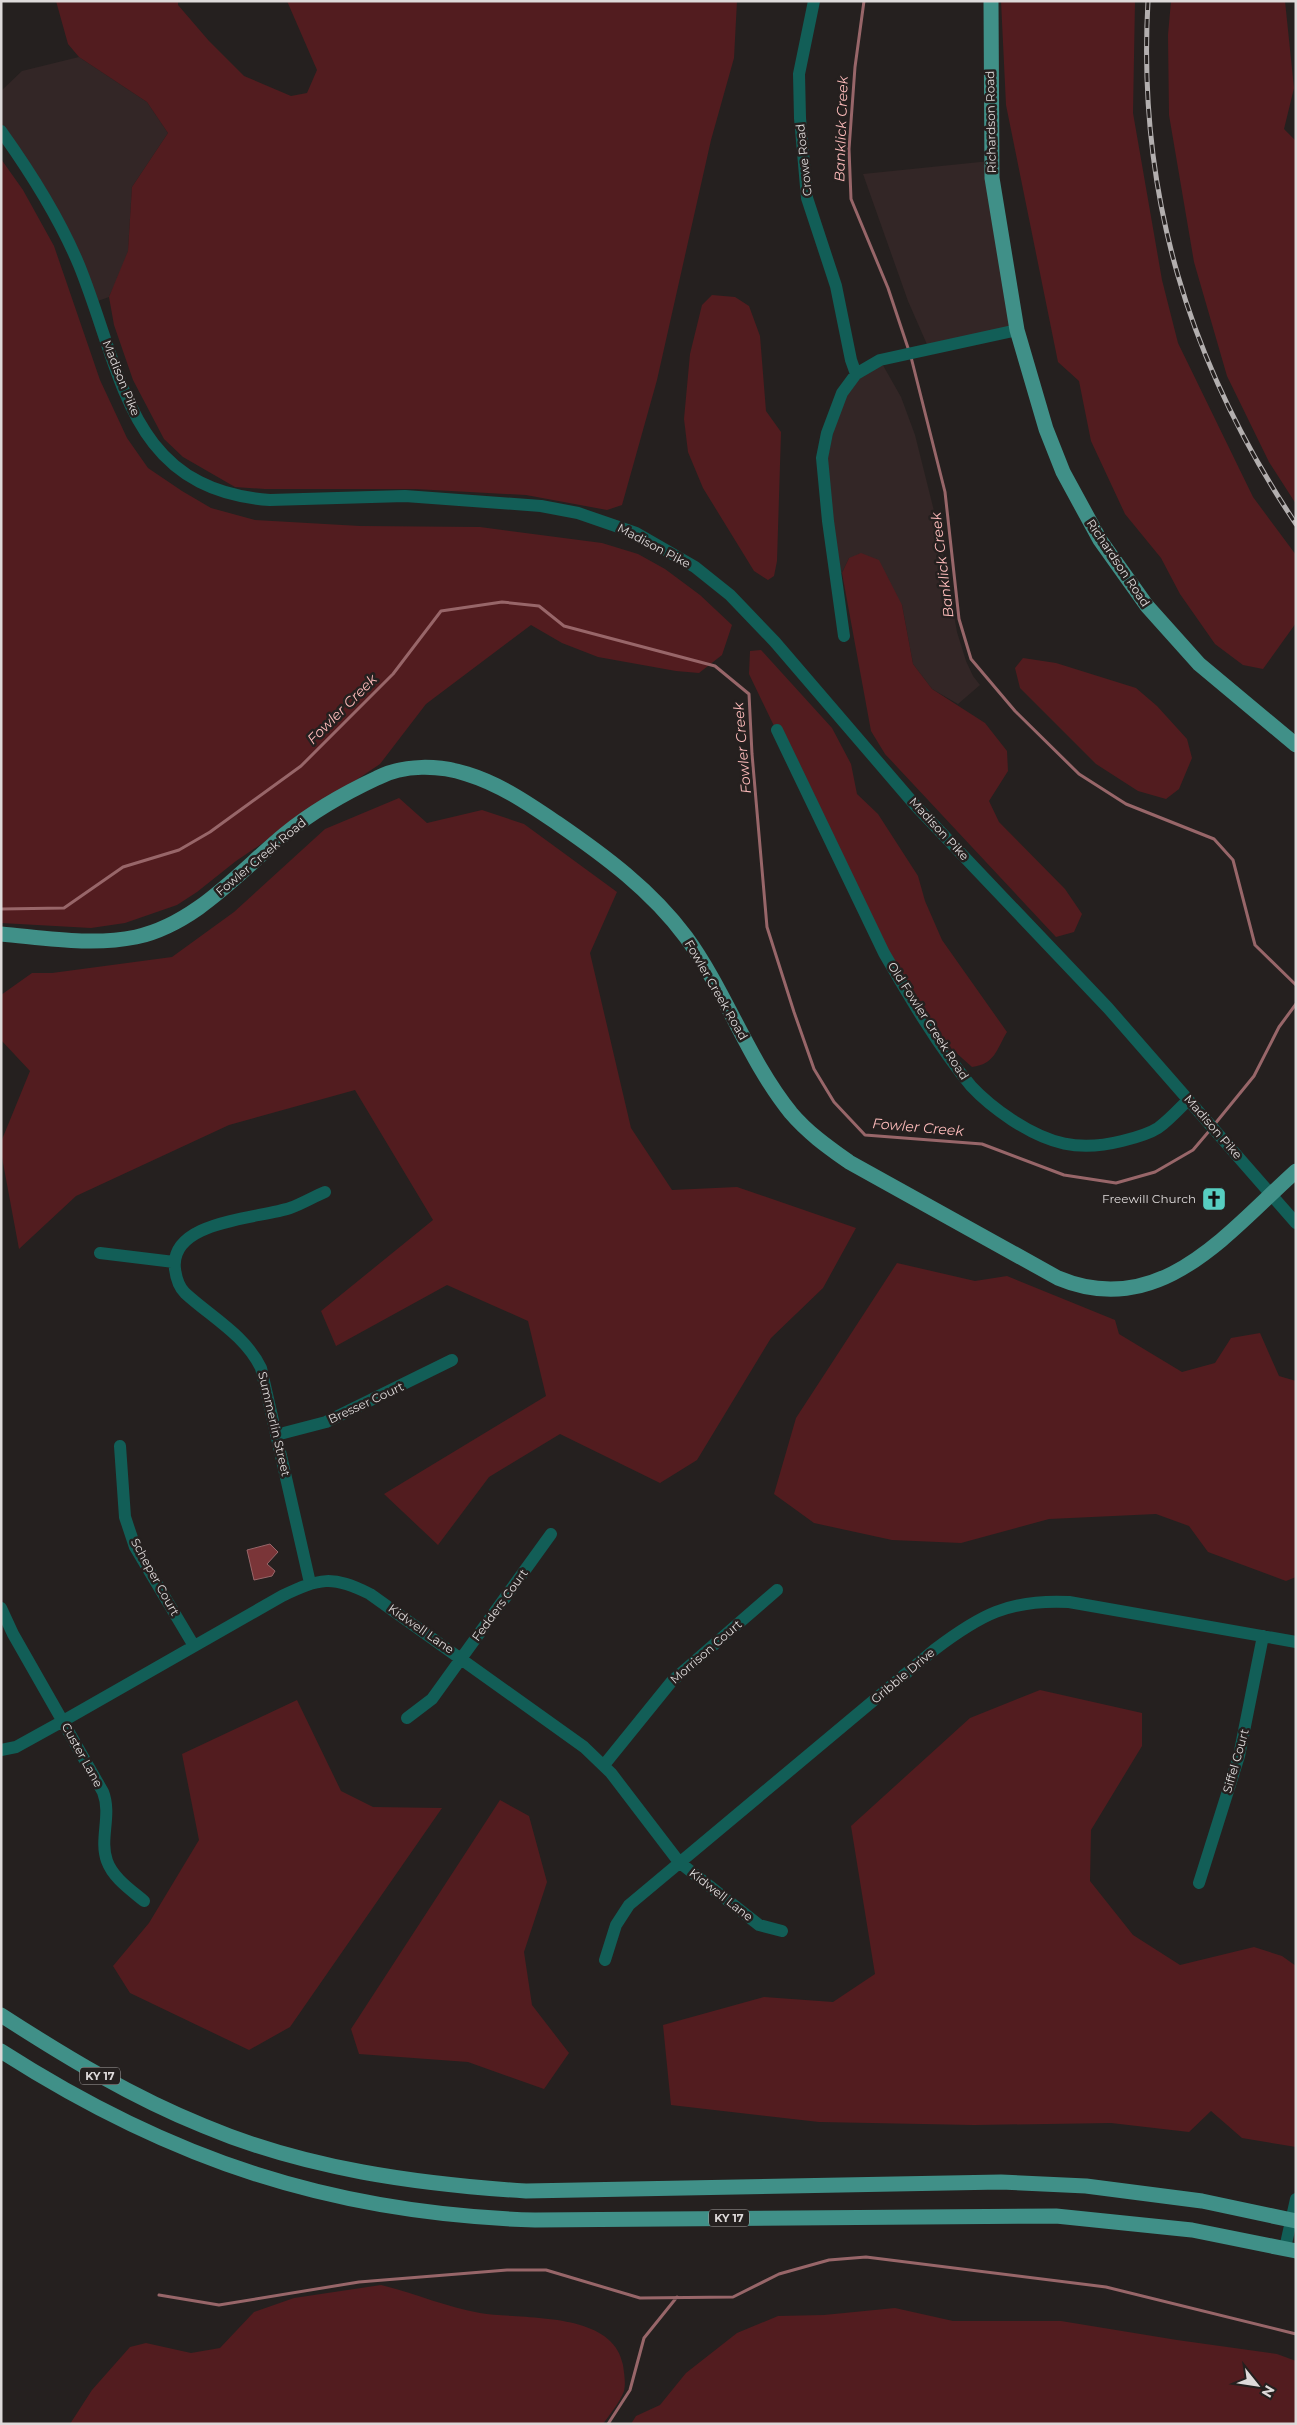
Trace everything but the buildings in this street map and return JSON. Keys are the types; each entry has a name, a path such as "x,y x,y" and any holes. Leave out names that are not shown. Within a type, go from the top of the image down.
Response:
{"main road":[{"name":"Richardson Road","path":"991,1 990,161 1017,330 1046,429 1063,472 1105,548 1147,606 1199,664 1296,745"},
{"name":"Fowler Creek Road","path":"1,934 99,941 137,937 168,926 210,899 285,834 336,799 394,771 427,768 449,770 485,780 533,807 613,863 666,913 704,964 763,1073 792,1114 818,1141 849,1162 1058,1278 1084,1287 1103,1290 1150,1284 1172,1275 1191,1264 1270,1194"},
{"path":"1270,1194 1296,1171"},
{"name":"KY 17","path":"1,2015 70,2059 119,2086 205,2127 286,2154 394,2178 449,2186 526,2191 1002,2182 1086,2186 1202,2201 1294,2220"},
{"name":"KY 17","path":"1,2051 108,2114 214,2161 308,2190 428,2213 479,2218 535,2220 1056,2216 1192,2230 1290,2249"}],"street":[{"name":"Crowe Road","path":"814,1 799,74 800,118 807,198 836,286 851,360 856,374"},
{"name":"Madison Pike","path":"1,131 26,166 55,216 78,264 132,408 149,438 170,464 201,484 222,493 248,498 270,500 405,496 502,501 541,506 578,513 610,523 636,533 678,556 730,595 752,617 915,805 1108,1008 1222,1136 1296,1223"},
{"path":"844,636 828,521 822,458 832,416 842,393 856,374 880,360 1017,330"},
{"name":"Old Fowler Creek Road","path":"777,730 884,953 902,984 972,1086 994,1108 1032,1133 1055,1143 1078,1147 1107,1145 1148,1133 1157,1128 1188,1100"},
{"path":"100,1253 174,1262 183,1244 192,1234 290,1208 325,1192"},
{"name":"Summerlin Street","path":"174,1262 182,1289 245,1343 256,1357 261,1368 310,1582"},
{"name":"Bresser Court","path":"276,1434 326,1422 452,1360"},
{"name":"Scheper Court","path":"120,1446 125,1517 135,1547 194,1646"},
{"name":"Fedders Court","path":"407,1718 432,1699 551,1534"},
{"name":"Kidwell Lane","path":"1,1750 16,1746 63,1721 310,1582 327,1580 353,1585 370,1594 462,1658 584,1747 604,1766 679,1862 759,1925 782,1931"},
{"name":"Morrison Court","path":"604,1766 672,1680 777,1590"},
{"name":"Gribble Drive","path":"605,1960 616,1925 629,1905 934,1650 966,1626 997,1610 1050,1601 1069,1602 1296,1642"},
{"name":"Custer Lane","path":"1,1608 13,1634 63,1721 106,1802 107,1861 118,1878 144,1901"},
{"name":"Siffel Court","path":"1199,1883 1239,1756 1263,1636"},
{"path":"1290,2249 1296,2199"}],"shaded area":[{"path":"56,1 178,1 178,5 209,41 244,76 291,96 307,93 317,70 287,1 737,1 734,58 711,140 657,380 622,505 607,510 526,495 415,489 265,489 235,487 183,457 164,439 133,380 114,325 109,297 128,251 132,187 168,133 147,102 79,57 68,44"},
{"path":"1001,1 1135,1 1133,113 1162,280 1178,343 1253,497 1296,555 1296,623 1263,669 1243,665 1215,644 1180,594 1161,558 1125,514 1091,441 1079,381 1058,362 1006,105"},
{"path":"1171,1 1285,1 1294,88 1284,129 1296,141 1296,504 1269,462 1227,376 1194,262 1169,115 1168,35"},
{"path":"79,57 147,102 168,133 132,187 128,251 123,267 109,297 92,303 78,264 1,131 1,91 22,71"},
{"path":"1,159 23,190 54,246 100,380 127,438 148,468 211,508 255,520 360,526 480,527 602,543 638,554 665,569 700,595 732,625 722,655 699,673 676,671 598,657 562,643 531,625 426,704 380,764 236,861 197,892 177,905 125,923 91,928 1,923"},
{"path":"990,161 1017,330 929,349 908,301 863,174"},
{"path":"712,295 735,297 749,306 760,336 766,411 781,432 777,561 774,576 768,580 754,571 703,488 688,452 684,419 690,354 702,305"},
{"path":"880,360 901,397 915,435 939,531 957,632 966,661 973,676 980,685 958,704 932,689 913,664 902,605 849,558 842,573 836,573 823,479 842,393"},
{"path":"861,553 879,560 902,605 913,664 932,689 985,723 1007,751 1008,771 989,801 999,822 1065,889 1082,914 1074,932 1056,937 885,754 871,731 842,573 849,558"},
{"path":"761,650 832,728 851,764 857,794 878,814 918,876 925,901 942,940 1007,1032 994,1055 986,1063 972,1067 934,1033 848,880 749,674 750,651"},
{"path":"1023,658 1056,663 1136,688 1157,706 1187,739 1192,758 1179,789 1166,799 1138,791 1096,764 1020,688 1015,668"},
{"path":"399,798 427,823 482,810 524,824 617,892 590,953 631,1128 672,1190 737,1187 856,1228 823,1288 771,1338 697,1460 660,1483 560,1434 489,1477 438,1545 384,1494 546,1396 528,1321 447,1285 336,1346 321,1311 433,1220 355,1090 229,1125 76,1196 19,1249 1,1152 1,1142 30,1071 1,1040 1,995 32,973 52,973 172,957 234,912 325,829"},
{"path":"897,1263 975,1281 1007,1276 1115,1320 1119,1334 1182,1372 1215,1363 1231,1338 1260,1333 1279,1376 1296,1381 1296,1577 1286,1581 1208,1552 1189,1526 1156,1514 1049,1519 961,1543 892,1540 814,1523 774,1494 796,1418"},
{"path":"270,1544 278,1552 267,1564 275,1571 272,1576 254,1580 247,1550"},
{"path":"1040,1690 1142,1713 1142,1746 1091,1830 1090,1881 1133,1935 1180,1965 1254,1947 1282,1956 1296,1966 1296,2147 1242,2138 1211,2111 1189,2132 1111,2123 974,2125 819,2122 671,2105 663,2025 764,1997 833,2002 875,1974 851,1826 970,1718"},
{"path":"297,1700 341,1791 373,1807 442,1808 290,2027 249,2050 130,1993 113,1966 149,1923 199,1840 182,1754"},
{"path":"500,1800 529,1816 547,1882 524,1952 532,2005 569,2053 544,2089 468,2062 359,2054 351,2029"},
{"path":"381,2285 480,2313 541,2318 584,2326 602,2335 616,2347 623,2365 624,2391 615,2408 603,2424 70,2424 92,2390 130,2347 146,2343 191,2353 220,2348 254,2312 294,2298"},
{"path":"895,2308 953,2321 1061,2321 1277,2354 1296,2361 1296,2424 631,2424 636,2416 660,2405 686,2373 737,2333 778,2316 824,2315"}],"waterway":[{"name":"Banklick Creek","path":"864,1 855,67 849,149 851,199 888,288 909,351"},
{"name":"Banklick Creek","path":"911,357 945,492 959,619 971,659 1015,711 1079,774 1126,804 1214,839 1233,860 1255,945 1296,985"},
{"name":"Fowler Creek","path":"1,909 64,908 123,867 179,850 210,832 301,766 393,674 441,611 502,602 539,606 564,626 715,666 749,694 752,754 767,927 814,1069 834,1102 865,1135 982,1144 1064,1175 1116,1183 1155,1172 1193,1150 1210,1130"},
{"name":"Fowler Creek","path":"1214,1125 1254,1076 1279,1027 1296,1004"},
{"path":"159,2295 219,2305 359,2282 507,2270 546,2270 640,2298 733,2297 779,2274 829,2260 866,2257 1106,2287 1296,2334"},
{"path":"608,2424 630,2390 644,2338 677,2297"}],"railway":[{"path":"1148,1 1147,72 1151,142 1162,209 1178,275 1199,339 1226,402 1258,464 1296,524"}],"place":[{"name":"Freewill Church","path":"1214,1199"}]}
